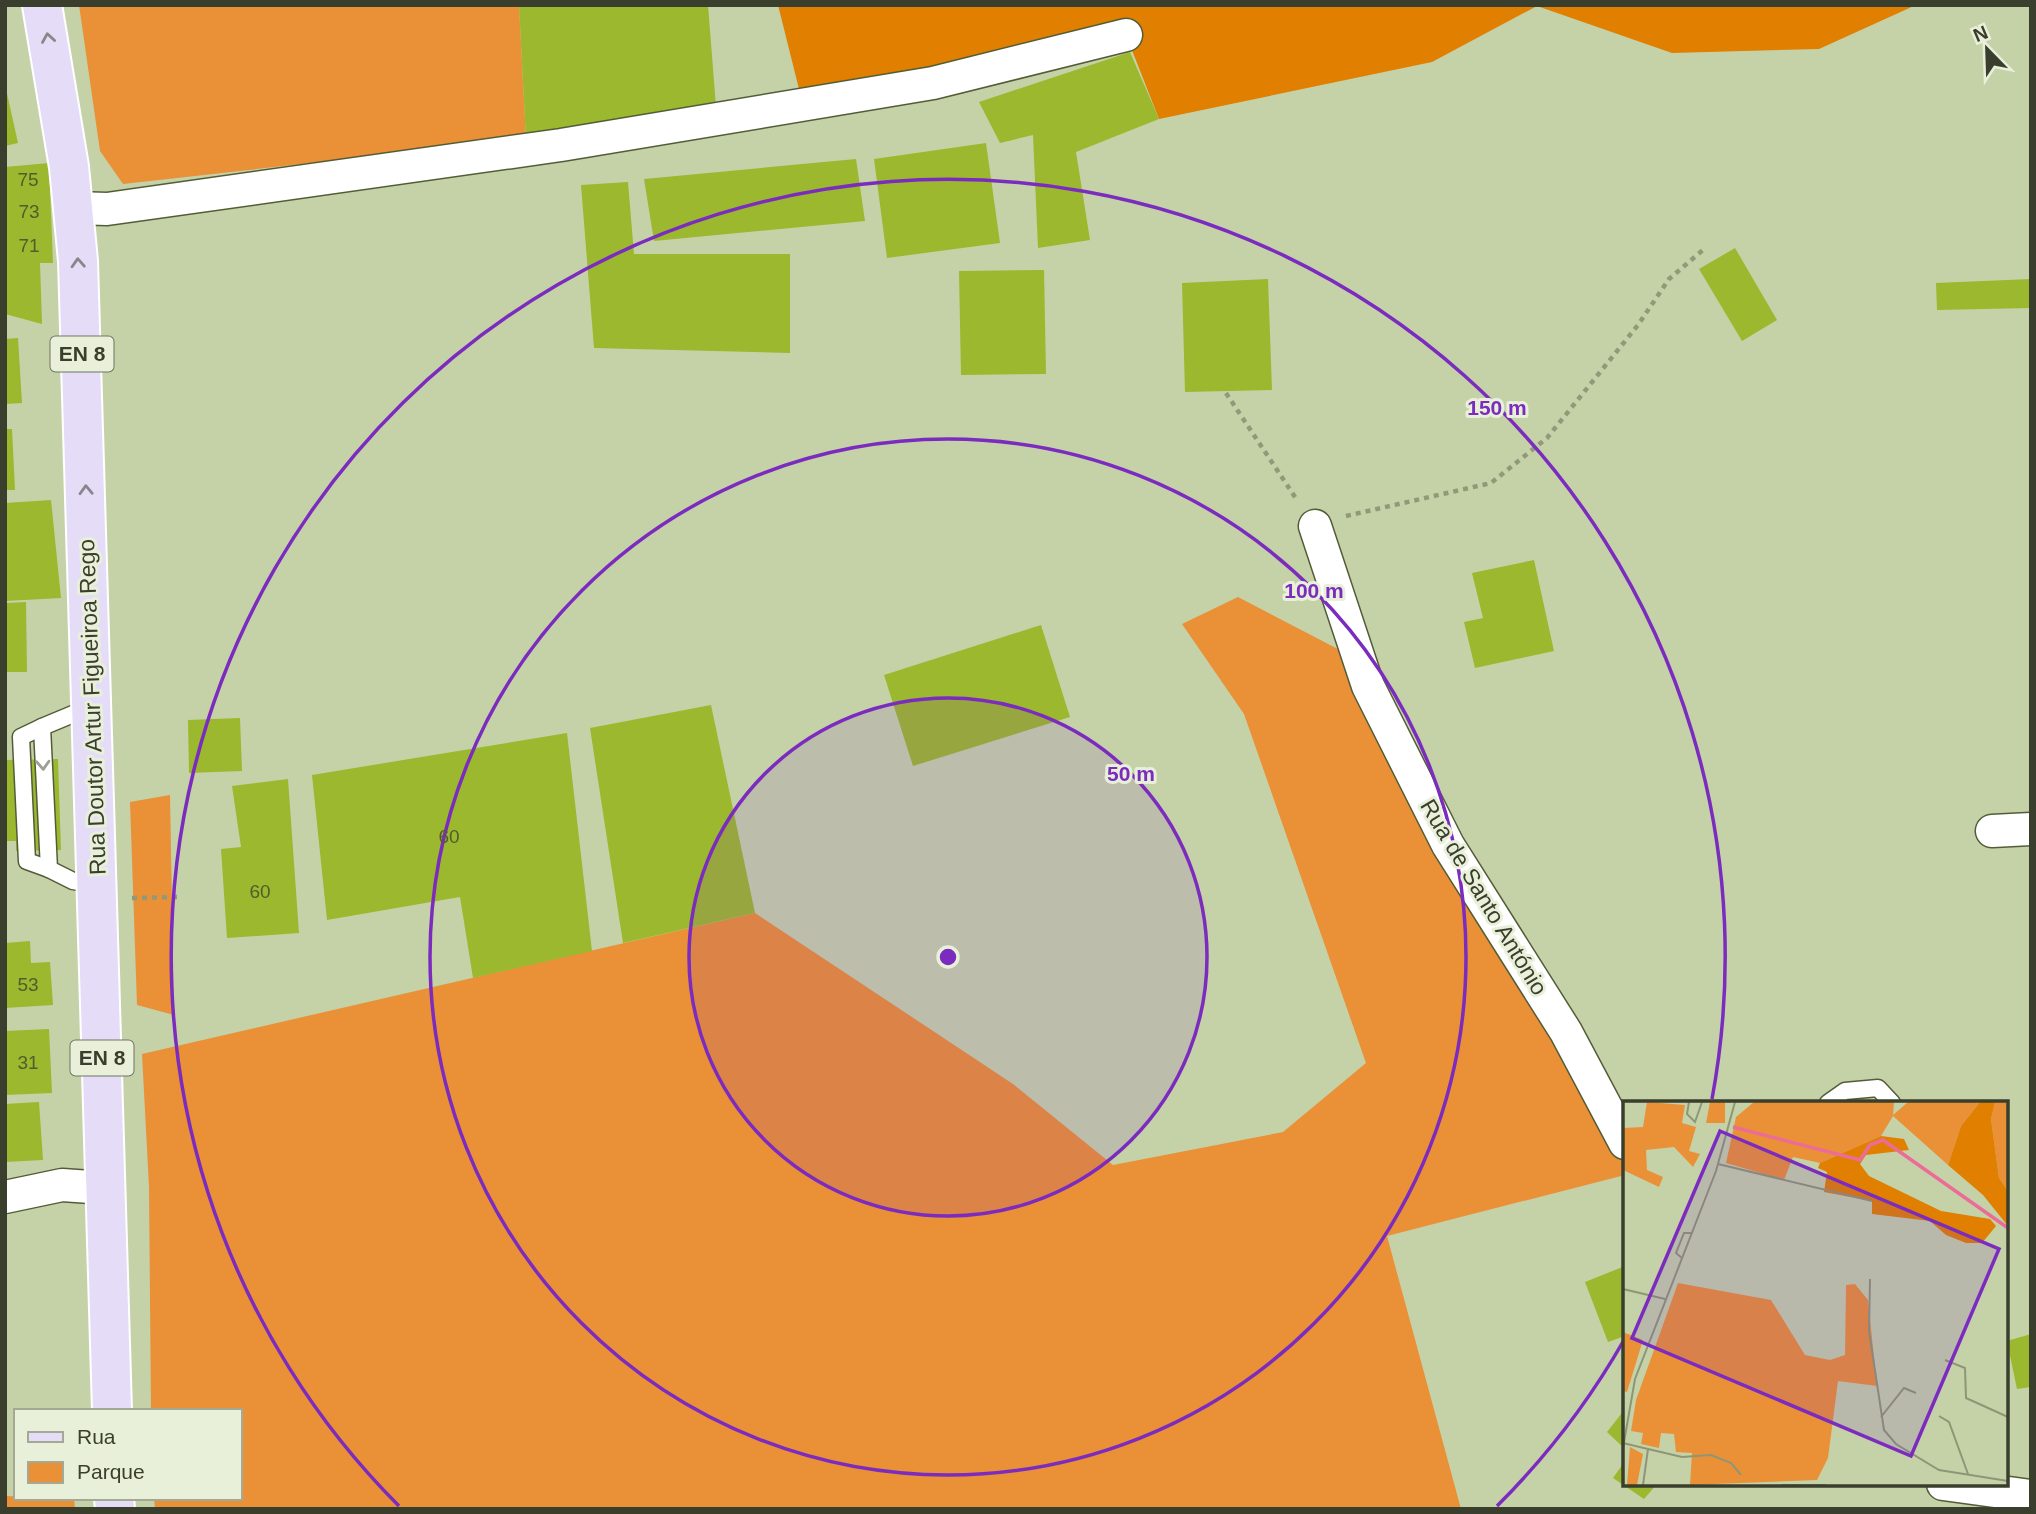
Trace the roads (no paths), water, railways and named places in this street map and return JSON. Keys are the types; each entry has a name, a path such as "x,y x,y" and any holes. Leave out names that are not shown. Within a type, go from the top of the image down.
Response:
{"main road":[{"name":"Rua Doutor Artur Figueiroa Rego","path":"42,5 74,208 82,342 92,706 114,892 105,1188 112,1409"}],"street":[{"path":"74,208 107,209 575,143 933,83 1126,35"},
{"name":"Rua de Santo António","path":"1315,527 1368,686 1448,845 1566,1032 1623,1139"},
{"path":"1992,831 2031,829"},
{"path":"5,1197 62,1185 105,1188"},
{"path":"1958,1486 2031,1496"}],"lane":[{"path":"92,706 41,727 48,869 74,881 114,892"},
{"path":"1831,1101 1845,1091 1878,1088 1890,1101"}]}
